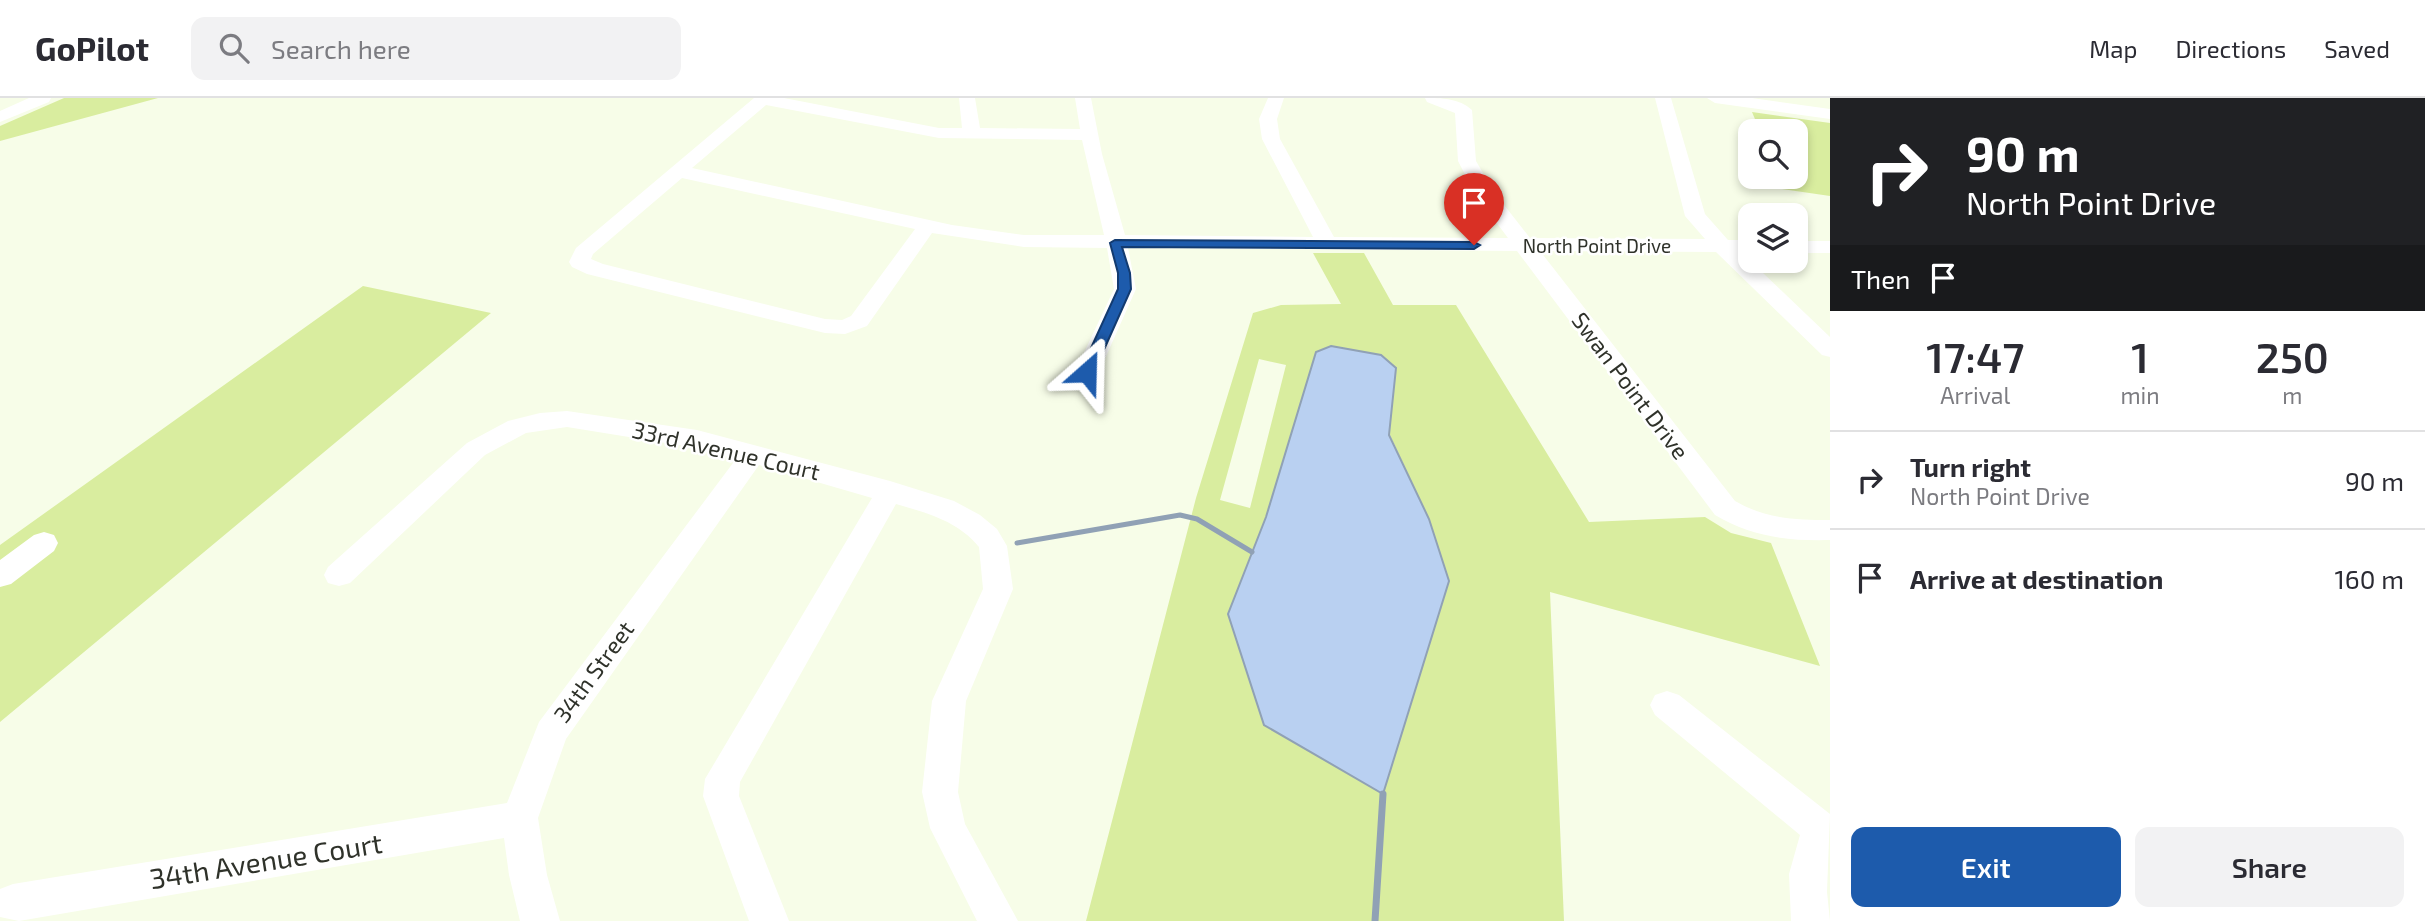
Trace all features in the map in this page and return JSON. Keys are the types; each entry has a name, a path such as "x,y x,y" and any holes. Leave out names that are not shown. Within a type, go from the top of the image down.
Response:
{"street":[{"path":"0,117 43,98"},
{"path":"927,226 859,321 845,327 811,323 595,269 580,262 583,252 763,98 919,130 972,135 1089,135"},
{"path":"967,98 972,135"},
{"path":"1083,98 1089,135 1124,273 1125,289 1087,372"},
{"path":"1276,98 1268,119 1271,139 1327,244"},
{"name":"Swan Point Drive","path":"1433,98 1463,110 1467,161 1485,194 1725,508 1743,520 1765,528 1830,530"},
{"path":"1663,98 1695,216 1722,246 1830,350"},
{"path":"1715,98 1830,114"},
{"name":"North Point Drive","path":"678,171 927,226 977,236 1024,241 1738,246"},
{"path":"1808,247 1830,247"},
{"name":"33rd Avenue Court","path":"339,575 475,449 517,427 540,421 567,419 697,439 944,508 970,522 987,537 993,547 998,589 949,701 940,792 948,828 998,921"},
{"name":"34th Street","path":"540,921 528,875 520,818 551,732 754,453"},
{"path":"769,921 720,796 723,779 890,491"},
{"path":"0,576 44,543"},
{"path":"1667,705 1830,837 1814,846 1806,880 1811,921"},
{"name":"34th Avenue Court","path":"13,903 520,818"}],"green space":[{"path":"64,98 158,98 0,141 0,126"},
{"path":"1752,112 1802,119 1755,119"},
{"path":"1808,120 1830,123 1830,196 1782,189 1808,189"},
{"path":"1313,253 1364,253 1393,305 1456,305 1589,522 1705,517 1731,533 1771,543 1820,666 1550,592 1564,921 1086,921 1196,498 1253,313 1281,305 1341,304","holes":["1316,352 1396,368 1389,433 1429,519 1449,581 1228,614 1266,517","1259,359 1286,365 1250,508 1220,500"]},
{"path":"363,286 491,313 0,722 0,545"}],"water":[{"path":"1331,346 1381,355 1396,368 1389,435 1429,519 1449,581 1383,794 1264,725 1228,614 1266,517 1316,352"}],"waterway":[{"path":"1017,543 1180,515 1197,519 1252,552"},
{"path":"1375,921 1383,794"}],"route":[{"path":"1087,372 1125,289 1124,273 1115,243 1474,245"}]}
